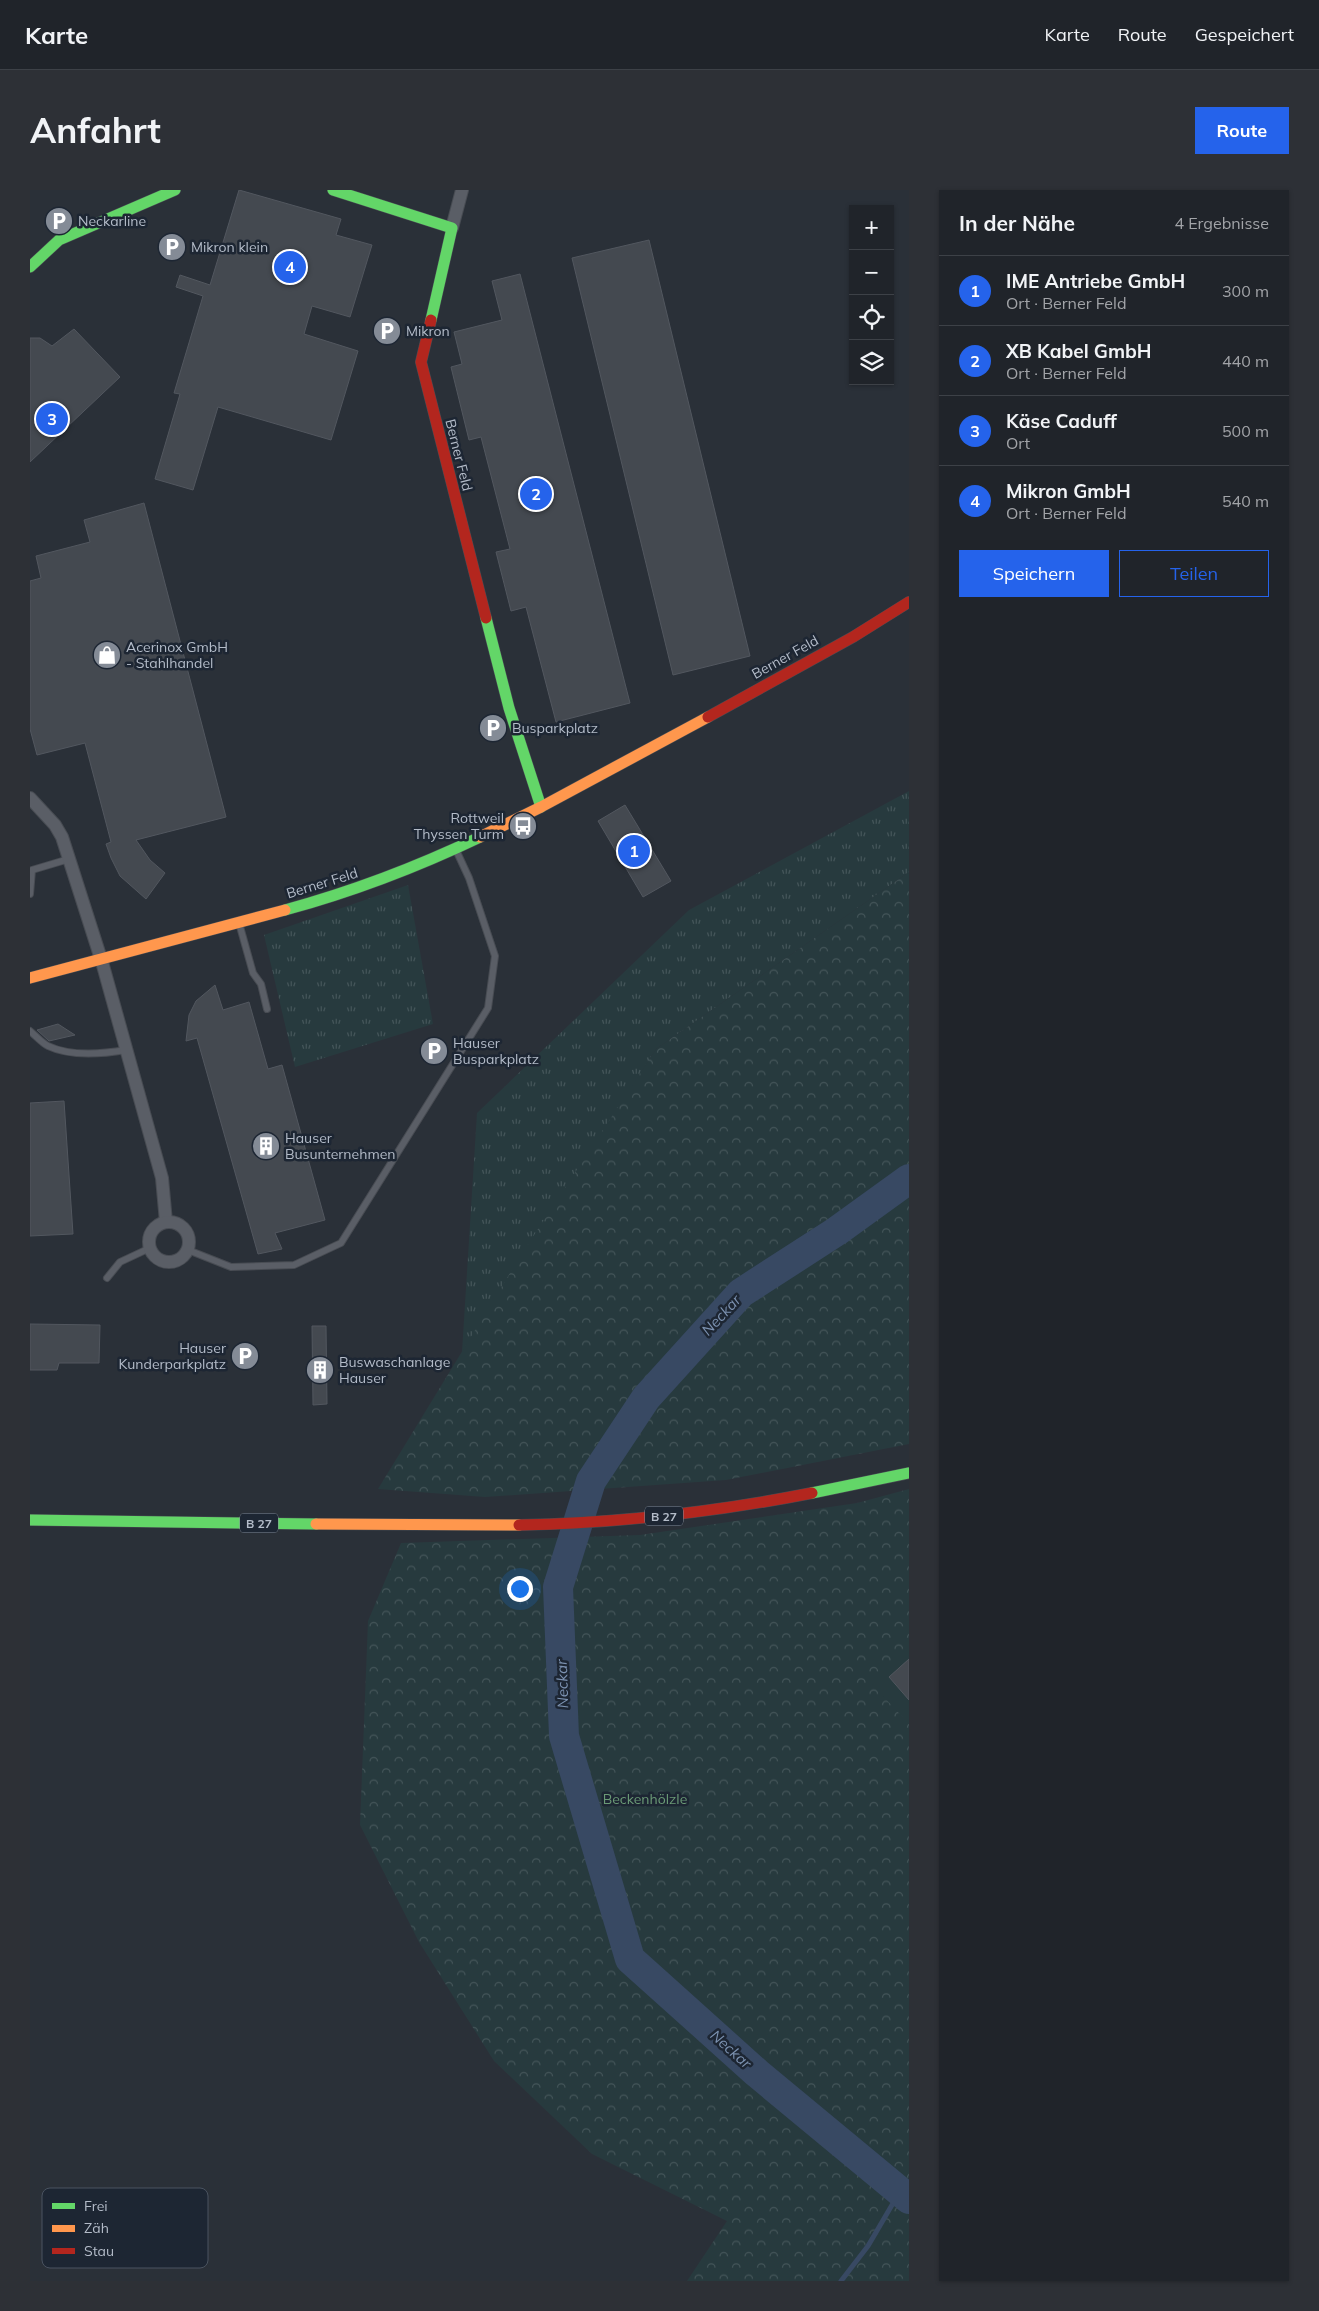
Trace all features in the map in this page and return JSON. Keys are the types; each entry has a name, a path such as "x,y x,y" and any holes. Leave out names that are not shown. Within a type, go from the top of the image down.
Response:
{"street":[{"path":"30,267 59,240 175,190"},
{"path":"333,190 452,228 462,190"},
{"name":"Berner Feld","path":"452,228 421,362 509,708 541,807"},
{"name":"Berner Feld","path":"30,978 336,896 424,864 541,807 845,642 909,602"},
{"path":"30,798 55,825 69,859 101,958 162,1178 166,1222"},
{"path":"166,1222 178,1224 187,1232 188,1250 178,1260 165,1262 153,1254 150,1248 149,1242 152,1231 156,1226 166,1222"},
{"name":"B 27","path":"30,1520 416,1525 546,1524 613,1521 775,1500 909,1473"}],"lane":[{"path":"188,1250 231,1267 294,1265 341,1243 488,1008 495,956 469,878 455,849"},
{"path":"30,894 31,871 69,859"},
{"path":"239,923 253,973 260,984 267,1009"},
{"path":"30,1032 47,1046 71,1053 110,1053 126,1050"},
{"path":"107,1278 120,1262 150,1248"}],"green space":[{"path":"909,791 909,872 656,1049 462,1352 477,1113 689,910"},
{"path":"909,872 909,1444 726,1480 485,1497 378,1489 521,1255 656,1049"},
{"path":"408,885 433,1024 295,1067 264,935"},
{"name":"Beckenhölzle","path":"909,1489 909,2281 687,2281 727,2221 592,2154 494,2061 419,1942 360,1825 368,1621 401,1543 640,1535 857,1503"},
{"path":"909,1651 909,1724 872,1684"}],"building":[{"path":"239,190 341,219 336,235 372,245 350,317 312,306 304,334 358,351 331,440 218,407 193,490 155,479 180,394 174,393 203,296 176,287 180,275 210,285"},
{"path":"649,240 750,656 673,675 572,258"},
{"path":"520,274 630,703 556,722 526,607 511,611 496,552 510,549 481,437 469,440 451,367 462,364 454,332 502,320 492,281"},
{"path":"74,329 120,377 30,462 30,338 40,338 52,346"},
{"name":"Acerinox GmbH - Stahlhandel","path":"144,503 226,817 136,840 150,860 165,873 146,899 120,876 111,858 106,844 111,842 85,743 37,755 30,729 30,581 41,578 36,556 90,542 84,520"},
{"path":"625,805 671,881 643,897 598,821"},
{"name":"Hauser Busunternehmen","path":"215,985 223,1010 249,1002 268,1069 282,1065 325,1220 275,1233 282,1249 258,1254 197,1038 186,1041 189,1015 196,1001"},
{"path":"58,1024 75,1035 49,1041 37,1030"},
{"path":"64,1101 73,1234 30,1236 30,1103"},
{"path":"30,1324 100,1325 99,1363 59,1363 57,1370 30,1370"},
{"name":"Buswaschanlage Hauser","path":"312,1326 326,1326 327,1404 313,1405"},
{"path":"909,1659 909,1700 889,1677"}],"waterway":[{"name":"Neckar","path":"909,1179 837,1231 741,1293 646,1398 591,1481 558,1587 564,1736 630,1959 757,2073 909,2199"},
{"path":"841,2281 868,2246 899,2193"}],"traffic: fast":[{"path":"30,267 59,240 175,190"},
{"path":"333,190 452,228 431,320"},
{"path":"486,618 509,708 541,807"},
{"path":"285,910 384,878 480,837"},
{"path":"812,1493 909,1473"},
{"path":"30,1520 316,1524"}],"traffic: slow":[{"path":"480,837 541,807 708,717"},
{"path":"30,978 285,910"},
{"path":"316,1524 519,1525"}],"traffic: jam":[{"path":"431,320 421,362 486,618"},
{"path":"708,717 853,637 909,602"},
{"path":"519,1525 630,1519 739,1506 812,1493"}],"place":[{"name":"Neckarline","path":"59,221"},
{"name":"Mikron klein","path":"172,247"},
{"name":"Mikron GmbH","path":"290,267"},
{"name":"Mikron","path":"387,331"},
{"name":"Käse Caduff","path":"52,419"},
{"name":"XB Kabel GmbH","path":"536,494"},
{"name":"Acerinox GmbH - Stahlhandel","path":"107,655"},
{"name":"Busparkplatz","path":"493,728"},
{"name":"Rottweil Thyssen Turm","path":"523,826"},
{"name":"IME Antriebe GmbH","path":"634,851"},
{"name":"Hauser Busparkplatz","path":"434,1051"},
{"name":"Hauser Busunternehmen","path":"266,1146"},
{"name":"Hauser Kunderparkplatz","path":"245,1356"},
{"name":"Buswaschanlage Hauser","path":"320,1370"}]}
